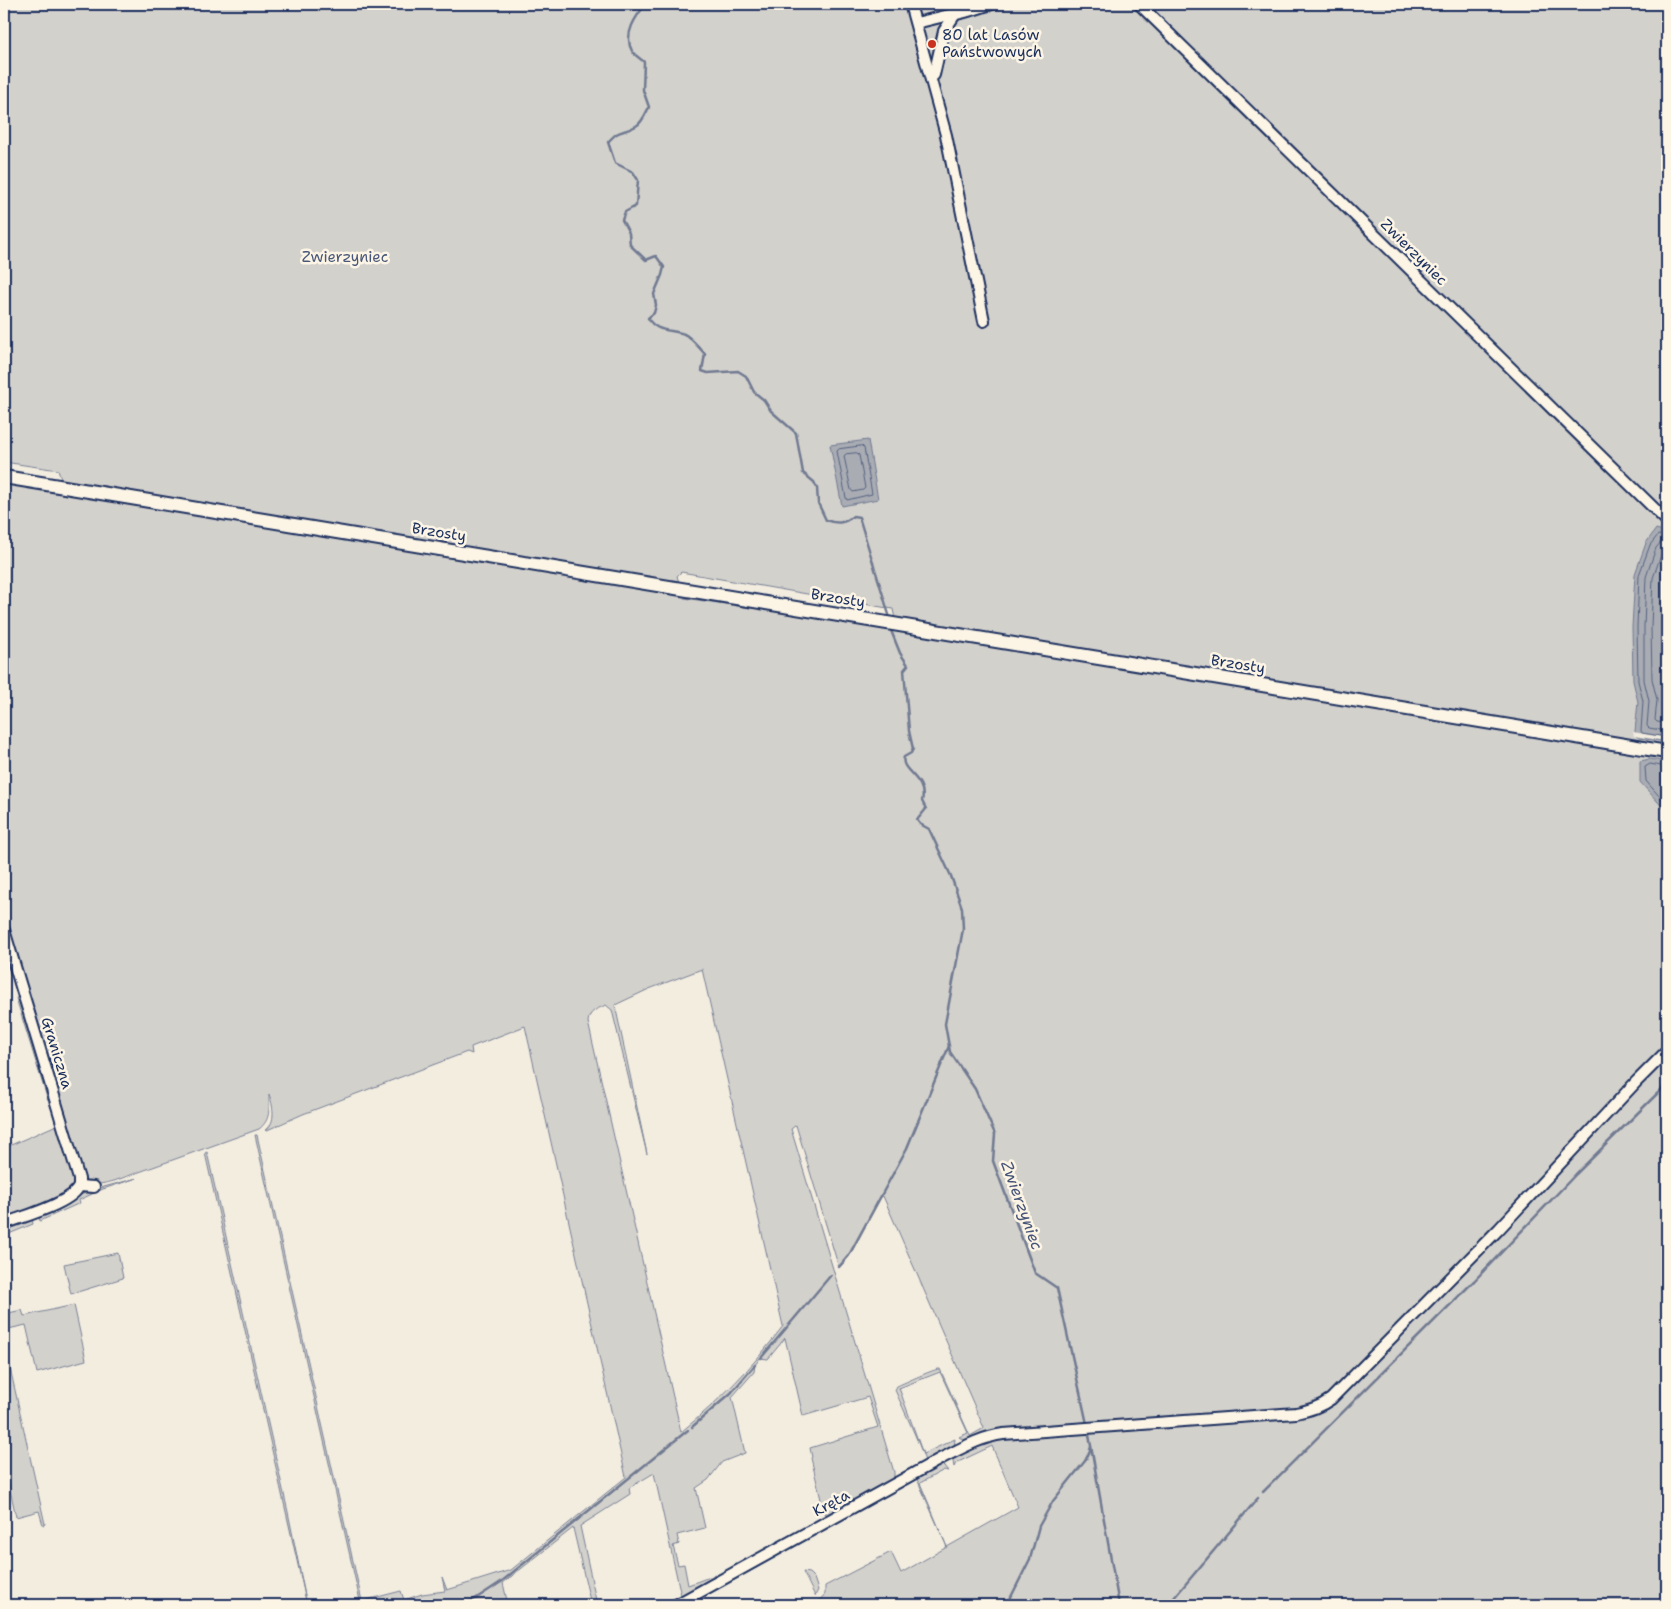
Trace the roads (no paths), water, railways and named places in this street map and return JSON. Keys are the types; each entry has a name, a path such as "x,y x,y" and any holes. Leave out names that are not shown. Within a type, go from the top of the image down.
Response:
{"street":[{"path":"910,4 956,176 984,320"},
{"path":"916,23 949,15 954,16 992,4"},
{"name":"Zwierzyniec","path":"1139,4 1667,521"},
{"path":"931,77 944,31 954,16"},
{"name":"Brzosty","path":"4,476 1667,752"},
{"name":"Graniczna","path":"4,930 79,1179 79,1186"},
{"name":"Kręta","path":"676,1605 978,1440 1003,1434 1095,1426 1296,1413 1324,1404 1454,1275 1636,1081 1667,1051"},
{"path":"4,1224 62,1201 74,1194 79,1186 94,1188"}],"water":[{"path":"868,440 878,499 842,506 830,445"},
{"path":"1656,529 1667,532 1667,742 1639,738 1636,736 1635,731 1638,702 1633,681 1632,627 1635,574 1646,543"},
{"path":"1650,759 1667,762 1667,812 1640,782 1640,761"}],"waterway":[{"name":"Zwierzyniec","path":"646,4 638,14 629,38 632,51 644,62 643,90 649,107 638,125 618,133 608,142 615,163 633,172 638,180 636,206 625,212 622,220 629,233 630,245 646,260 656,256 664,267 654,294 656,305 654,313 648,318 651,323 659,328 687,335 705,354 702,371 708,373 738,371 746,376 754,392 764,400 771,411 796,433 803,473 814,482 817,488 818,503 826,520 840,522 846,521 853,516 859,517 890,618"},
{"name":"Zwierzyniec","path":"890,628 900,653 908,665 904,670 909,731 913,749 911,753 904,757 904,762 921,786 923,793 922,801 926,809 917,820 929,829 951,876 962,908 963,929 945,1024 950,1052 975,1089 995,1134 993,1161 1035,1273 1057,1288 1087,1424"},
{"path":"839,1267 849,1255 907,1148 949,1046"},
{"path":"1263,1492 1667,1084"},
{"path":"761,1358 831,1275"},
{"path":"692,1427 731,1393 755,1365"},
{"name":"Zwierzyniec","path":"1088,1429 1119,1605"},
{"path":"466,1605 501,1582 688,1430"},
{"path":"1007,1605 1030,1559 1039,1526 1053,1501 1085,1461 1091,1447"},
{"path":"1168,1605 1258,1498"}],"place":[{"name":"80 lat Lasów Państwowych","path":"932,44"}]}
